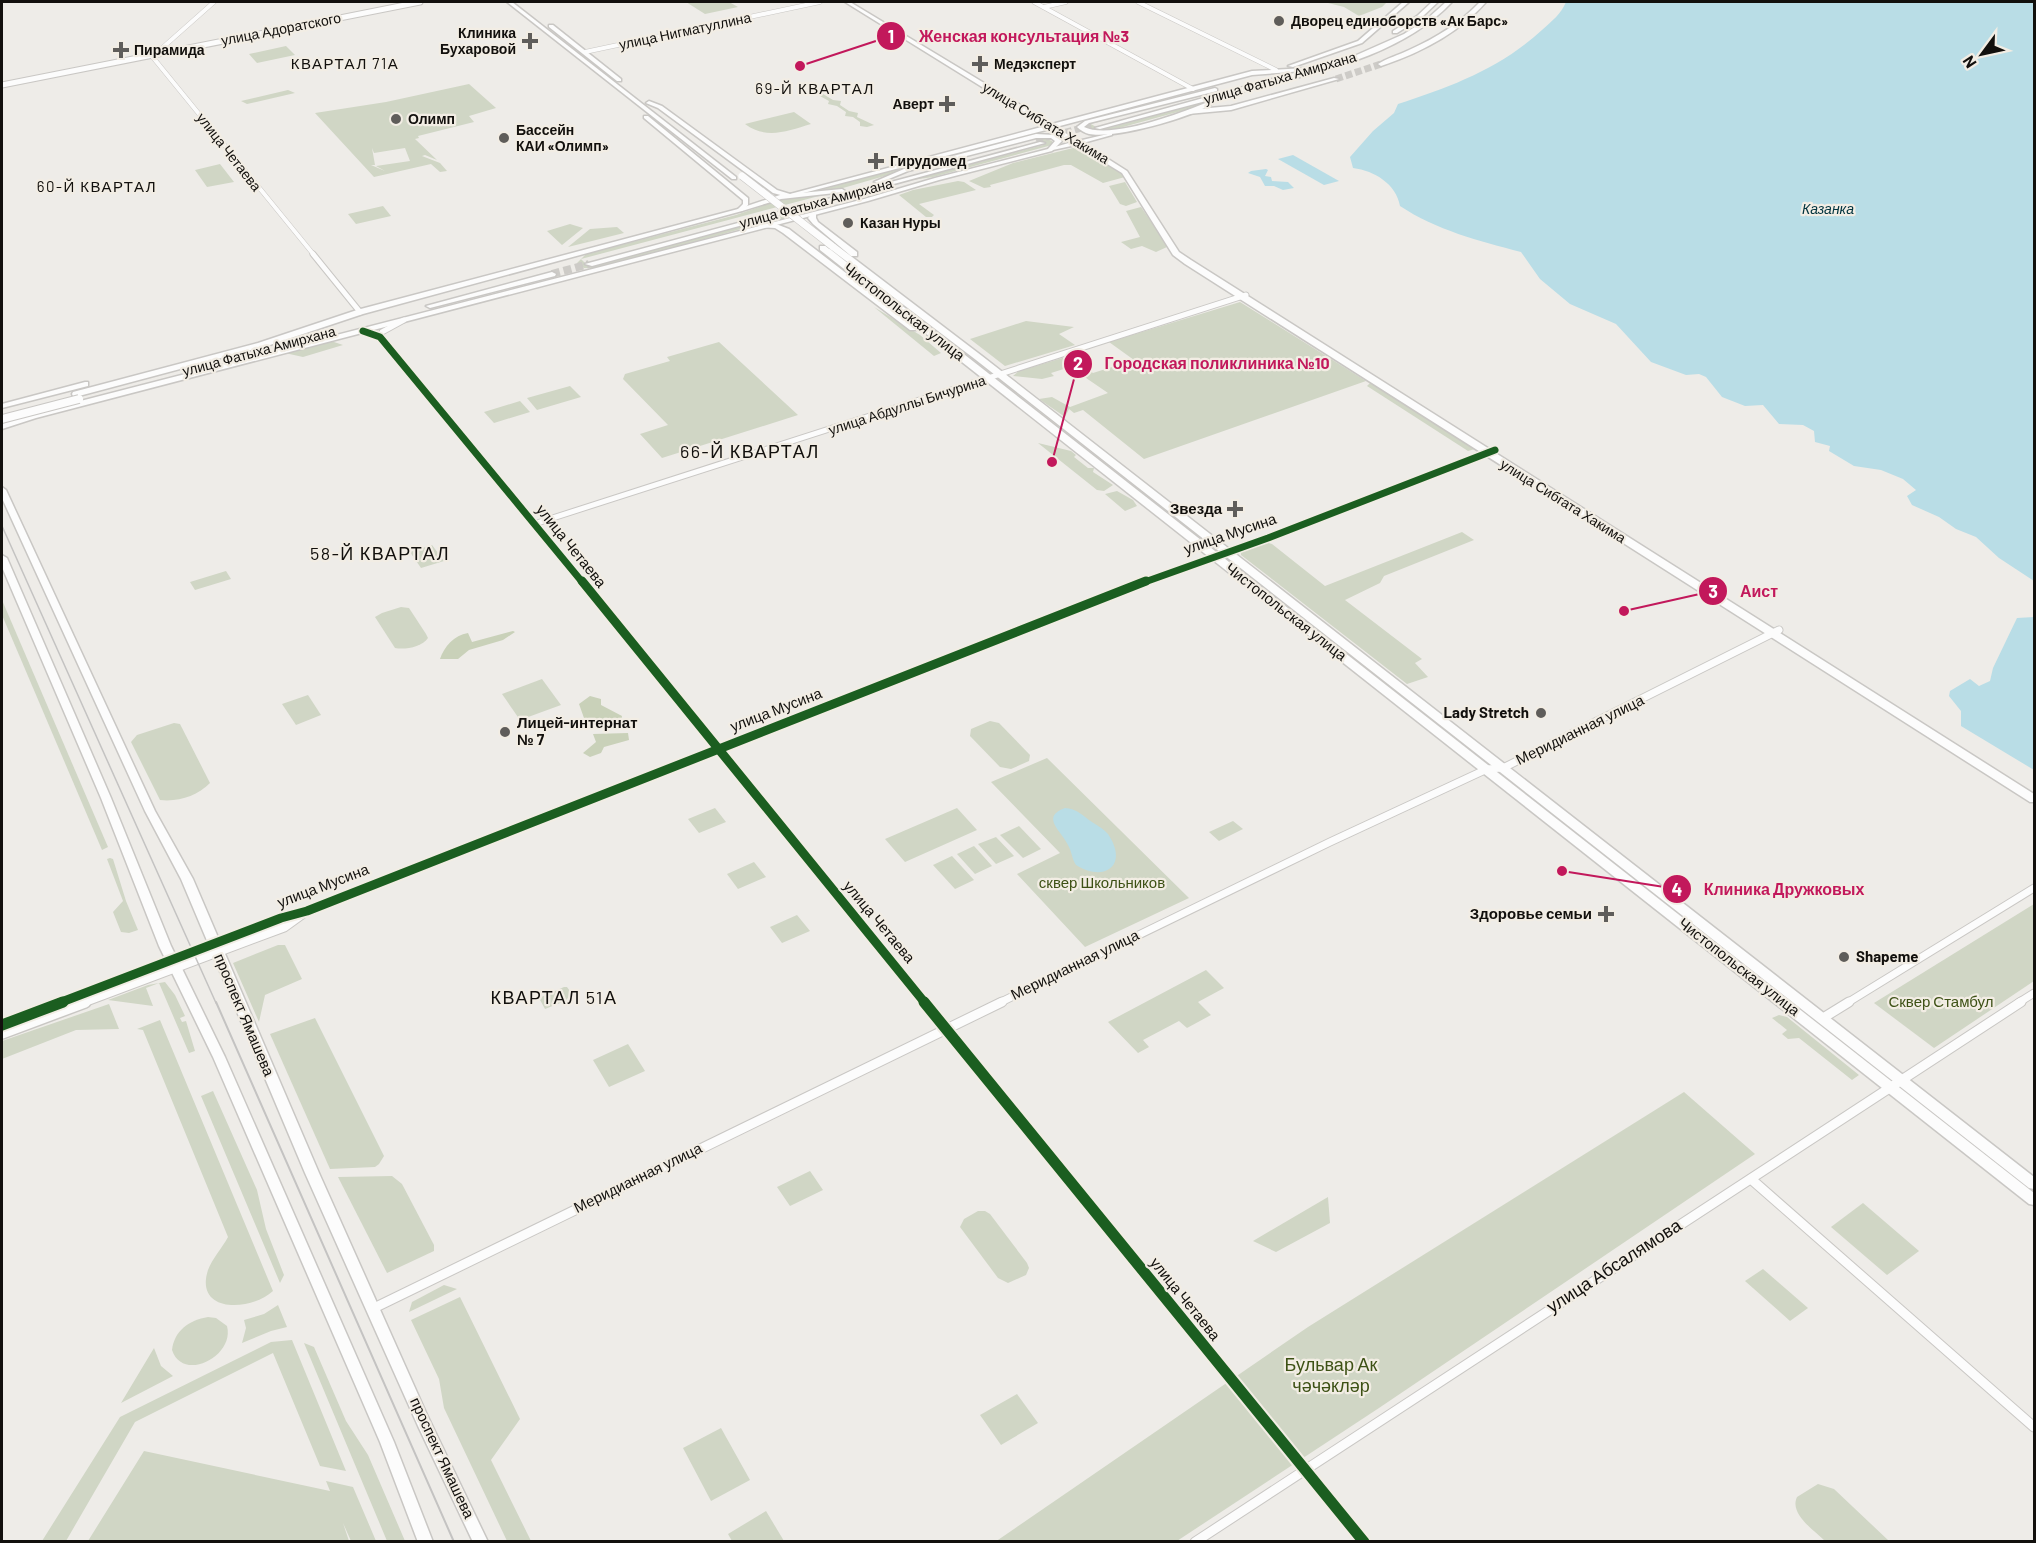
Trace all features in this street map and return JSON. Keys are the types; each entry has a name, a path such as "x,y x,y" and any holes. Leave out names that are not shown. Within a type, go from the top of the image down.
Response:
{"main road":[{"name":"Чистопольская улица","path":"509,2 738,177 827,247 947,347 2034,1200"},
{"name":"Чистопольская улица","path":"520,2 649,103 738,177"},
{"name":"улица Сибгата Хакима","path":"847,2 1053,125"},
{"name":"улица Сибгата Хакима","path":"852,2 1130,171 1185,255 1244,296 1775,631 2034,799"},
{"path":"1276,70 1341,51 1360,42 1406,2"},
{"name":"улица Фатыха Амирхана","path":"1436,2 1407,25 1378,43 1304,69 1095,126 1331,65 1377,48 1424,24 1449,2"},
{"path":"1381,64 1443,35 1483,2"},
{"path":"2,406 530,267 586,258 791,195 1252,73 1304,69"},
{"path":"1188,112 1231,108 1336,79"},
{"path":"1110,134 1088,133 1080,127 1087,122 1136,109 1256,81"},
{"path":"2,427 25,419 1081,142 1188,112 1246,88"},
{"path":"624,92 657,128 747,201 740,210"},
{"path":"1136,109 1144,102"},
{"path":"649,103 660,107 777,193 791,195 844,193"},
{"path":"877,182 906,170 1044,135 1053,136 1059,141 1050,150"},
{"name":"улица Фатыха Амирхана","path":"586,258 887,184 1039,142 877,182 844,193"},
{"path":"951,152 970,153"},
{"path":"887,184 937,179"},
{"path":"736,190 752,191 763,183"},
{"path":"844,193 812,218 815,223 920,305 950,336"},
{"path":"762,226 778,226 894,315 947,347"},
{"path":"801,242 801,238 811,232 828,234"},
{"name":"Чистопольская улица","path":"827,247 950,336 2034,1184"},
{"path":"586,258 574,257 575,266 602,269"},
{"path":"530,267 546,265 558,269 559,276 548,283"},
{"name":"улица Фатыха Амирхана","path":"2,413 77,396 292,342 550,271 261,344 77,396 2,419"},
{"path":"261,344 323,323"},
{"path":"292,342 359,332"},
{"path":"18,402 4,410 4,416 14,420 25,419"},
{"name":"проспект Ямашева","path":"2,490 150,811 187,879 215,949 423,1421 481,1542"},
{"path":"2,558 106,798 138,882 219,1057 378,1422 426,1542"},
{"name":"улица Сибгата Хакима","path":"1775,631 2034,791"}],"street":[{"path":"152,55 161,50 214,2"},
{"name":"улица Адоратского","path":"2,85 420,2"},
{"name":"улица Нигматуллина","path":"585,52 820,2"},
{"path":"1034,2 1193,89"},
{"path":"1044,6 1066,2"},
{"path":"1138,2 1276,70"},
{"name":"улица Четаева","path":"152,55 360,312"},
{"name":"улица Абдуллы Бичурина","path":"534,524 1244,296"},
{"path":"380,338 382,332 405,320"},
{"name":"улица Четаева","path":"359,332 374,333 380,338 1364,1542"},
{"name":"улица Мусина","path":"2,1025 215,949 284,927 307,911 1224,551 1268,538 1491,451"},
{"name":"Меридианная улица","path":"374,1308 1397,810 1487,769 1503,768 1775,631"},
{"path":"1824,1018 2034,888"},
{"name":"улица Мусина","path":"2,1033 175,964"},
{"name":"улица Абсалямова","path":"1195,1542 2034,993"},
{"path":"1750,1179 2034,1427"}],"green space":[{"path":"686,2 729,2 738,7 705,14"},
{"path":"1324,2 1387,2 1382,7 1359,16 1344,7"},
{"path":"286,46 295,55 257,63 249,54"},
{"name":"Олимп","path":"469,84 496,108 469,116 474,122 418,136 419,138 415,139 437,160 422,156 440,163 447,171 440,172 431,164 374,177 315,113 386,102","holes":["372,148 374,153 405,148 410,161 376,166 385,171 371,165 375,165"]},
{"path":"814,87 825,90 823,94 833,100 841,101 840,105 849,111 858,113 857,117 874,125 860,126 860,122 853,117 845,116 846,112 837,106 828,104 829,101 809,90"},
{"path":"288,90 295,93 247,104 241,101"},
{"path":"1199,94 1091,124 1101,130 1211,100 1192,108 1105,132 1085,127 1087,123"},
{"path":"794,112 811,124 769,133 753,129 745,124"},
{"path":"1042,137 1052,141 1052,145 933,177 912,180 1043,145 1034,138"},
{"path":"1073,148 1102,157 1125,177 1103,183 1071,165 1064,165 990,185 991,187 984,188 969,181 1013,163"},
{"path":"961,154 843,188 809,193 947,155"},
{"path":"220,164 234,182 207,187 195,170"},
{"path":"958,181 976,190 919,204 934,215 932,217 926,217 899,195 913,190"},
{"path":"1125,182 1137,202 1126,206 1120,204 1109,186"},
{"path":"819,196 581,259 586,254 736,215 782,199"},
{"path":"830,202 803,215 748,227 600,268 584,268 577,263 581,259 589,267"},
{"path":"383,206 391,216 356,224 348,214"},
{"path":"1141,207 1167,247 1156,252 1142,246 1131,249 1121,242 1140,237 1126,211"},
{"path":"570,224 583,228 562,245 547,231"},
{"path":"617,227 624,233 568,247 590,229"},
{"path":"1240,302 1366,381 1144,459 1083,410 1074,413 1069,409 1065,417 1039,399 1052,397 1070,407 1108,393 1070,367 1051,373 1054,376 1042,379 1013,376 1019,371 1069,356 1093,373 1134,360 1109,342"},
{"path":"874,307 920,335 941,353 934,356"},
{"path":"1026,321 1074,327 1059,334 1075,345 1005,366 970,339"},
{"path":"331,341 343,345 303,357 285,353"},
{"path":"719,342 798,415 662,458 640,434 668,425 623,379 625,374 670,361 667,357"},
{"path":"1370,383 1475,449 1468,451 1367,386"},
{"path":"570,386 581,397 537,410 527,398"},
{"path":"520,401 530,412 494,423 484,412"},
{"path":"1038,443 1071,451 1076,455 1074,457 1088,468 1094,468 1093,472 1113,485 1104,491 1097,490"},
{"path":"1117,491 1133,500 1137,506 1125,511 1105,494"},
{"path":"1462,532 1474,540 1384,576 1380,583 1345,600 1422,659 1415,663 1428,677 1407,684 1241,555 1241,552 1265,542 1272,544 1325,586"},
{"path":"432,545 444,561 421,568 410,552"},
{"path":"226,571 231,579 195,590 190,582"},
{"path":"2,600 108,847 102,850 2,615"},
{"path":"401,607 409,608 428,638 418,646 395,648 375,617"},
{"path":"515,632 503,640 469,650 458,659 440,659 450,642 463,634 468,633 472,642"},
{"path":"542,679 561,705 520,720 502,694"},
{"path":"308,695 321,715 296,725 282,704"},
{"path":"590,696 601,699 601,705 622,716 620,725 606,727 584,718 579,704"},
{"path":"990,721 999,723 1030,755 1029,761 1011,769 1000,767 970,736 971,729"},
{"path":"174,723 180,724 210,783 187,797 160,800 131,742 137,735"},
{"path":"628,733 629,740 604,747 601,753 590,757 583,753 596,742 593,734"},
{"name":"сквер Школьников","path":"1047,758 1189,898 1085,947 1017,874 1060,853 991,782"},
{"path":"715,808 726,822 699,833 688,819"},
{"path":"957,808 977,830 905,862 885,839"},
{"path":"1233,821 1243,829 1219,841 1209,832"},
{"path":"1019,826 1041,849 1023,858 1000,835"},
{"path":"996,837 1014,856 996,864 978,844"},
{"path":"974,846 992,866 975,874 957,854"},
{"path":"952,856 974,880 955,889 933,865"},
{"path":"107,859 113,859 138,930 129,933 121,932 113,912 123,901"},
{"path":"754,862 766,877 738,889 727,874"},
{"name":"Сквер Стамбул","path":"2034,904 2034,981 1934,1048 1874,1003"},
{"path":"797,915 810,931 782,943 770,927"},
{"path":"278,945 285,945 302,979 265,995 259,1022 233,963"},
{"path":"1206,970 1224,988 1198,1002 1211,1015 1187,1028 1179,1021 1143,1040 1149,1047 1138,1053 1108,1022"},
{"path":"165,982 175,995 185,1016 180,1018 182,1022 186,1021 195,1051 189,1053 159,983"},
{"path":"159,983 146,988 153,1006 108,1000 148,985"},
{"path":"567,987 572,994 565,1001 545,1009 539,998"},
{"path":"109,1004 119,1029 76,1030 2,1059 2,1041"},
{"path":"1779,1015 1787,1017 1859,1075 1852,1080 1799,1038 1788,1039 1782,1034 1787,1030 1772,1018"},
{"path":"315,1018 384,1156 375,1167 330,1169 270,1034"},
{"path":"160,1020 273,1291 251,1303 227,1304 216,1301 209,1294 206,1284 208,1270 228,1237 143,1030 137,1029"},
{"path":"628,1044 645,1071 609,1087 593,1060"},
{"path":"213,1091 257,1190 266,1229 284,1275 280,1283 201,1096"},
{"name":"Бульвар Ак чәчәкләр","path":"1684,1092 1755,1154 1379,1408 1177,1541 995,1542 1308,1327"},
{"path":"810,1171 823,1190 790,1206 777,1187"},
{"path":"392,1176 402,1184 434,1245 434,1251 387,1273 338,1177"},
{"path":"1328,1197 1330,1223 1276,1252 1253,1241"},
{"path":"1863,1203 1919,1251 1887,1275 1831,1227"},
{"path":"978,1211 990,1214 1027,1263 1029,1268 1026,1275 1008,1283 998,1278 960,1227 964,1219"},
{"path":"1763,1269 1808,1308 1790,1321 1745,1281"},
{"path":"444,1285 457,1289 409,1312 412,1302"},
{"path":"460,1297 520,1419 491,1460 531,1541 507,1541 444,1408 439,1379 411,1320"},
{"path":"278,1305 287,1327 242,1343 246,1328 244,1320 264,1314"},
{"path":"208,1317 216,1318 227,1326 227,1337 223,1347 207,1362 196,1365 178,1360 172,1350 179,1332 189,1324"},
{"path":"292,1340 346,1471 320,1466 273,1353 135,1422 66,1541 42,1541 120,1417 271,1342"},
{"path":"304,1343 314,1347 346,1421 368,1455 405,1541 387,1541"},
{"path":"154,1348 161,1366 173,1376 121,1403"},
{"path":"1017,1394 1038,1423 1001,1445 980,1415"},
{"path":"721,1428 750,1480 711,1501 683,1448"},
{"path":"144,1451 330,1491 326,1481 353,1487 376,1541 351,1541 343,1523 349,1541 88,1541"},
{"path":"1818,1484 1834,1489 1889,1541 1825,1541 1799,1515 1795,1503 1797,1497"},
{"path":"766,1511 784,1541 732,1541 728,1534"}],"water":[{"name":"Казанка","path":"1566,2 2034,2 2034,581 1999,558 1976,537 1912,505 1907,496 1916,490 1903,479 1881,470 1854,466 1829,451 1830,446 1815,442 1814,431 1803,425 1779,424 1763,405 1745,406 1722,397 1706,377 1699,374 1686,375 1651,362 1616,324 1570,304 1540,279 1521,252 1474,239 1428,222 1400,206 1394,191 1383,180 1369,172 1353,168 1350,157 1373,131 1394,113 1398,104 1437,91 1492,66 1526,43 1553,20"},
{"path":"1293,155 1339,181 1324,185 1278,159"},
{"path":"1268,170 1265,176 1271,177 1272,181 1288,182 1294,188 1283,190 1274,186 1265,186 1260,177 1248,173"},
{"path":"2034,617 2034,770 1961,726 1961,711 1949,696 1950,691 1970,679 1979,686 1990,681 1993,668 2017,618"},
{"path":"1065,808 1078,812 1108,834 1116,854 1111,868 1096,872 1076,865 1066,841 1053,820 1057,812"}],"tunnel":[{"path":"1336,79 1381,64"},
{"path":"1036,140 1093,125"},
{"path":"552,274 589,264"}],"tram line":[{"path":"2,526 216,1003"},
{"path":"216,1002 454,1542"}],"cycle path":[{"path":"363,331 380,337 513,497 1364,1542"},
{"path":"2,1025 281,918 307,911 1141,583 1268,538 1495,450"}],"place":[{"name":"Дворец единоборств «Ак Барс»","path":"1279,21"},
{"name":"Клиника Бухаровой","path":"530,41"},
{"name":"Пирамида","path":"121,50"},
{"name":"Медэксперт","path":"980,64"},
{"name":"Женская консультация №3","path":"800,66"},
{"name":"Аверт","path":"947,104"},
{"name":"Олимп","path":"396,119"},
{"name":"Бассейн КАИ «Олимп»","path":"504,138"},
{"name":"Гирудомед","path":"876,161"},
{"name":"Казан Нуры","path":"848,223"},
{"name":"Городская поликлиника №10","path":"1052,462"},
{"name":"Звезда","path":"1235,509"},
{"name":"Аист","path":"1624,611"},
{"name":"Lady Stretch","path":"1541,713"},
{"name":"Лицей-интернат № 7","path":"505,732"},
{"name":"Клиника Дружковых","path":"1562,871"},
{"name":"Здоровье семьи","path":"1606,914"},
{"name":"Shapeme","path":"1844,957"}],"district":[{"name":"КВАРТАЛ 71А","path":"345,64"},
{"name":"69-Й КВАРТАЛ","path":"815,89"},
{"name":"60-Й КВАРТАЛ","path":"97,187"},
{"name":"66-Й КВАРТАЛ","path":"750,452"},
{"name":"58-Й КВАРТАЛ","path":"380,554"},
{"name":"КВАРТАЛ 51А","path":"554,998"}]}
